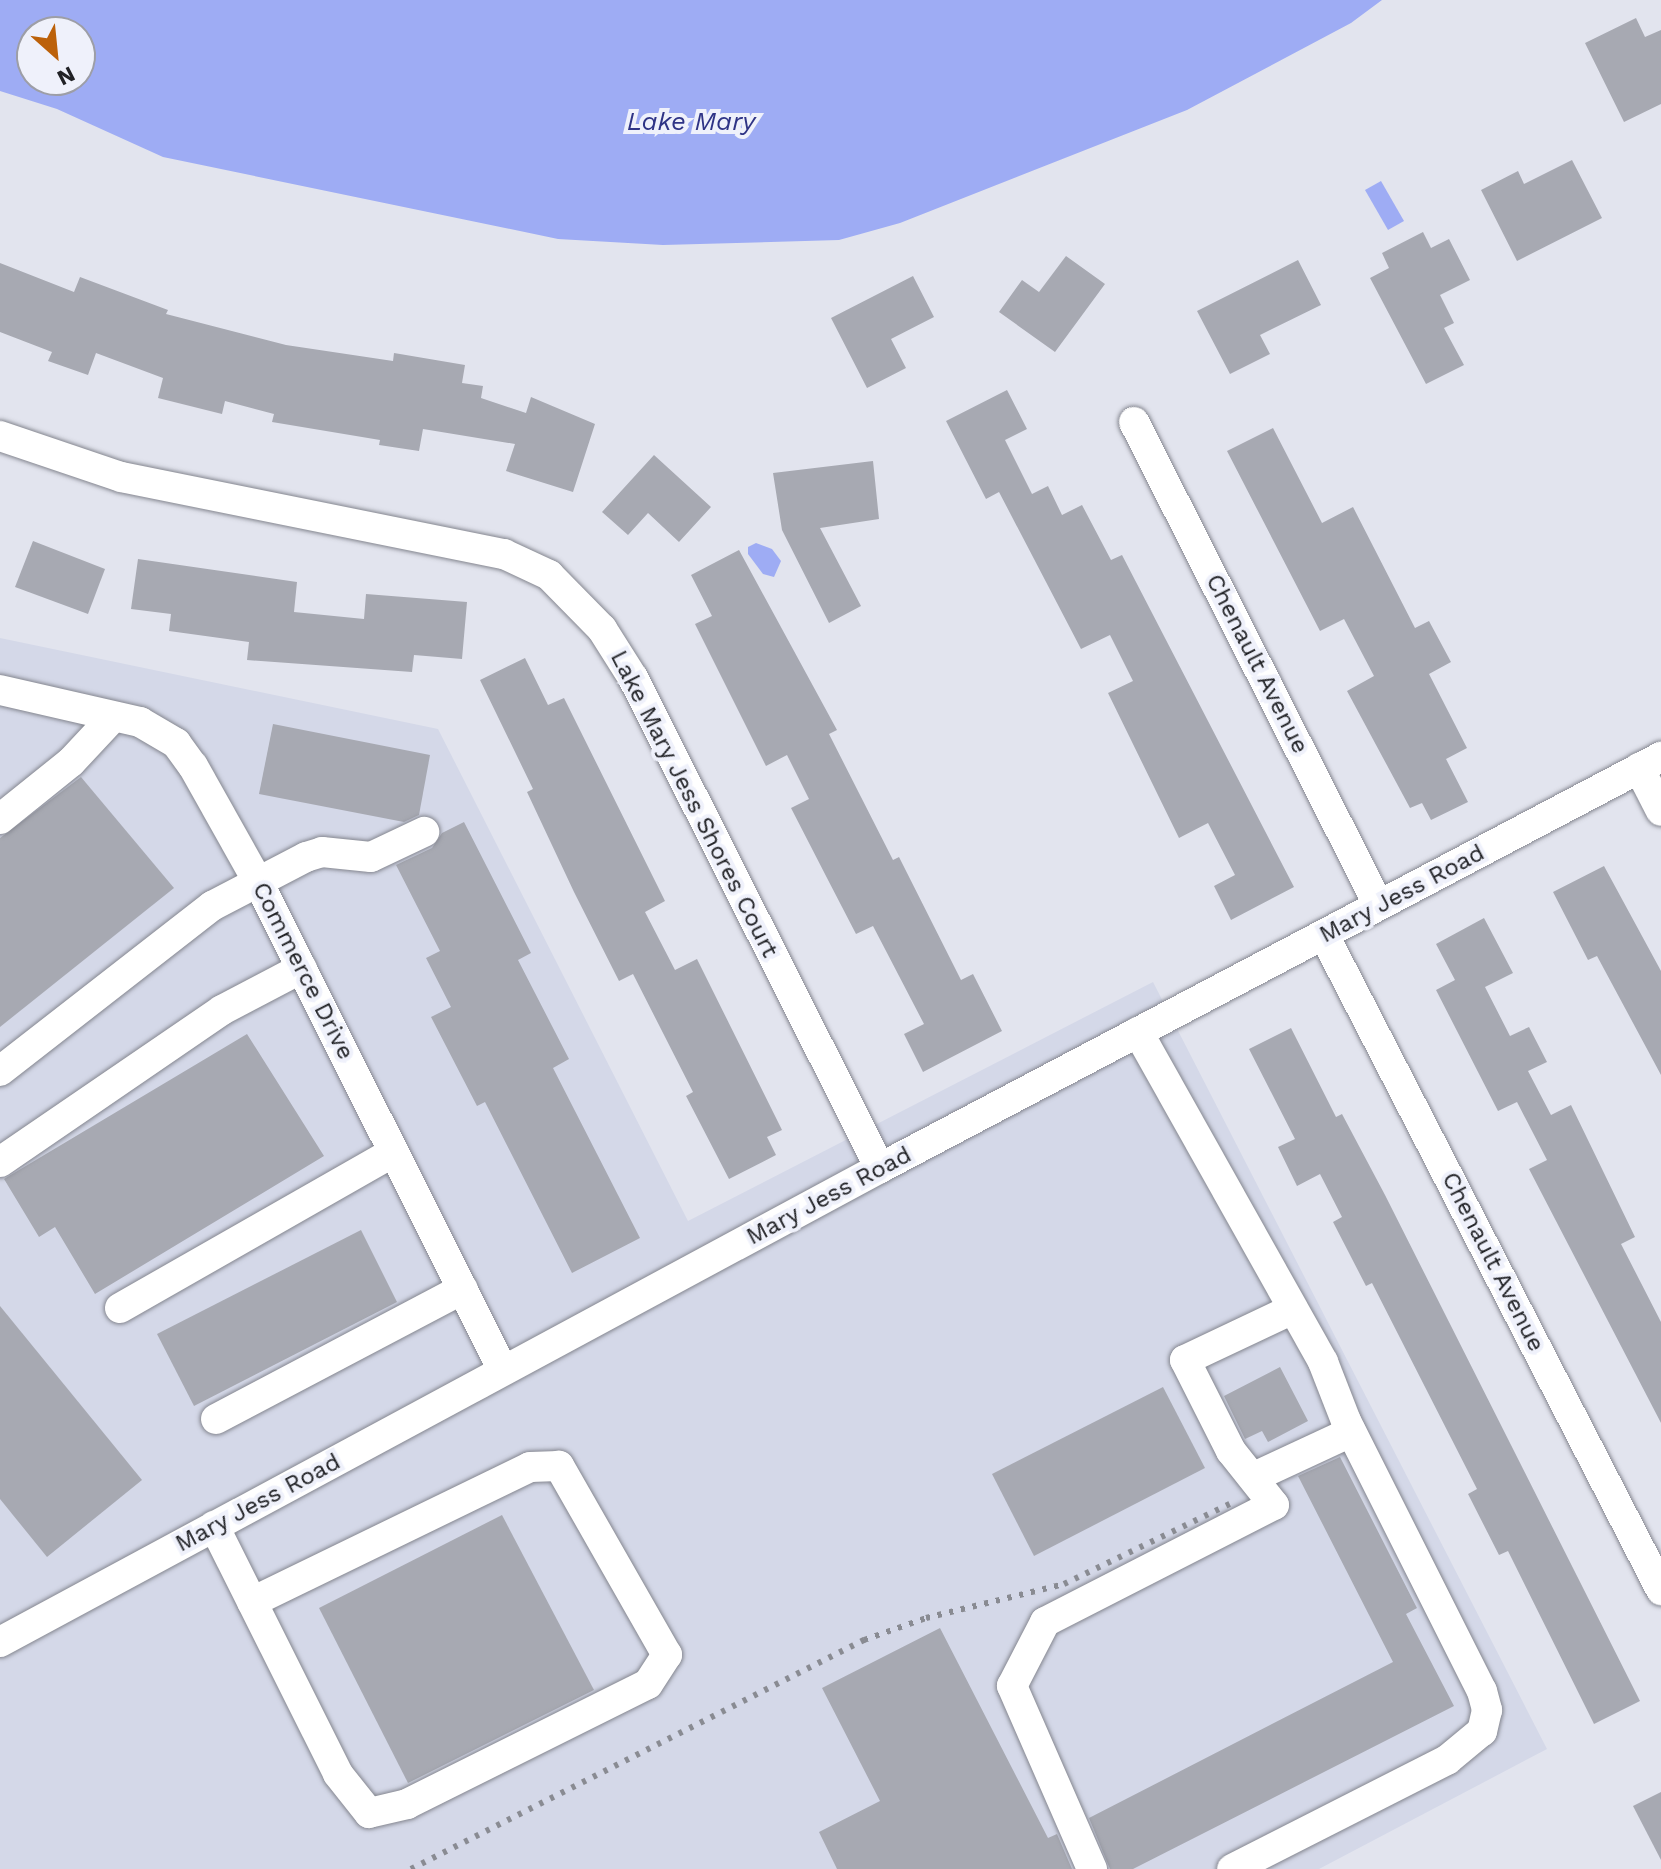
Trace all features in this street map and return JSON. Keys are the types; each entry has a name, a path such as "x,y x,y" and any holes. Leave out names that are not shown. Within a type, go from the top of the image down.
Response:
{"street":[{"name":"Chenault Avenue","path":"1134,422 1379,906"},
{"name":"Lake Mary Jess Shores Court","path":"0,436 121,477 491,550 549,575 602,629 633,678 880,1168"},
{"name":"Commerce Drive","path":"0,690 140,722 176,743 258,882 503,1370"},
{"path":"0,819 71,762 113,717"},
{"name":"Mary Jess Road","path":"3,1635 1650,763"},
{"path":"1650,763 1661,811"},
{"path":"0,1071 212,906 306,857 322,852 371,857 424,832"},
{"name":"Chenault Avenue","path":"1324,935 1661,1590"},
{"path":"0,1162 222,1010 302,968"},
{"path":"1138,1032 1323,1362 1351,1432 1482,1691 1487,1710 1482,1731 1447,1760 1232,1869"},
{"path":"120,1308 394,1152"},
{"path":"216,1419 463,1289"},
{"path":"1092,1869 1012,1686 1045,1622 1274,1505 1231,1451 1185,1360 1293,1309"},
{"path":"1254,1477 1351,1432"},
{"path":"214,1526 252,1602 338,1774 369,1813 407,1804 648,1684 667,1655 559,1466 530,1467 252,1602"}],"shaded area":[{"path":"0,638 438,729 688,1221 1153,982 1547,1749 1319,1869 0,1869"}],"water":[{"name":"Lake Mary","path":"0,0 1382,0 1351,23 1187,110 900,223 839,240 663,245 558,239 163,157 57,109 0,91"},
{"path":"1381,181 1404,221 1388,230 1365,190"},
{"path":"756,543 772,549 781,561 774,577 763,574 748,554 748,547"}],"building":[{"path":"1636,18 1645,37 1661,30 1661,104 1624,122 1585,43"},
{"path":"1572,160 1602,218 1517,261 1481,190 1518,171 1524,184"},
{"path":"1423,232 1431,248 1449,239 1470,280 1440,295 1454,323 1444,328 1464,365 1426,384 1370,278 1389,268 1382,253"},
{"path":"1066,256 1105,284 1055,352 999,312 1022,280 1039,292"},
{"path":"1298,260 1321,305 1260,335 1270,354 1230,374 1197,311"},
{"path":"0,263 74,292 80,277 168,310 166,314 286,345 393,361 394,353 465,365 462,383 483,386 481,398 526,413 531,397 595,424 573,492 506,471 515,444 423,429 419,451 379,445 380,440 272,422 274,414 225,401 222,414 158,398 163,378 96,353 88,375 48,361 52,352 0,332"},
{"path":"913,276 934,317 891,339 906,368 867,388 831,318"},
{"path":"1007,390 1027,429 1005,440 1032,494 1048,486 1062,515 1082,505 1111,560 1122,555 1294,887 1231,920 1214,886 1235,875 1208,823 1179,838 1108,693 1133,681 1110,635 1081,649 999,492 986,499 946,421"},
{"path":"1273,428 1322,523 1353,507 1415,628 1429,621 1451,662 1429,674 1467,748 1446,759 1468,802 1431,820 1422,803 1410,808 1347,691 1374,676 1344,619 1320,631 1227,451"},
{"path":"654,455 711,507 679,542 648,513 628,535 602,512"},
{"path":"873,461 879,519 820,528 861,606 829,623 782,530 773,473"},
{"path":"33,541 105,569 88,614 15,587"},
{"path":"739,550 837,730 829,734 893,860 899,857 961,980 973,974 1002,1031 923,1072 904,1034 924,1024 873,926 856,934 791,808 809,799 787,755 766,766 695,624 712,616 691,575"},
{"path":"138,559 297,582 294,612 364,619 366,594 467,602 462,659 414,655 412,672 247,660 249,642 169,631 171,614 131,609"},
{"path":"525,658 548,705 564,698 665,901 645,912 675,970 697,959 782,1130 767,1137 776,1155 729,1179 686,1096 693,1092 633,974 619,981 574,892 527,792 533,789 480,680"},
{"path":"273,724 430,755 419,815 404,822 259,794"},
{"path":"81,777 174,888 0,1027 0,838"},
{"path":"464,822 531,953 518,960 569,1059 553,1068 640,1238 572,1273 485,1102 477,1106 431,1017 451,1007 426,958 440,951 396,865 432,848 442,833"},
{"path":"1604,866 1661,971 1661,1075 1597,956 1588,960 1553,892"},
{"path":"1484,918 1513,973 1485,987 1510,1036 1529,1027 1547,1062 1528,1071 1551,1115 1571,1105 1635,1237 1621,1244 1661,1322 1661,1423 1529,1169 1547,1160 1517,1102 1498,1111 1436,990 1455,980 1436,944"},
{"path":"1291,1028 1336,1117 1342,1114 1385,1195 1640,1701 1594,1724 1508,1551 1499,1555 1468,1494 1477,1489 1372,1283 1366,1286 1333,1222 1342,1217 1320,1174 1297,1186 1278,1147 1295,1139 1249,1049"},
{"path":"247,1034 324,1156 95,1294 55,1227 39,1237 4,1179"},
{"path":"361,1230 397,1302 194,1406 157,1334"},
{"path":"0,1306 142,1480 47,1557 0,1499"},
{"path":"1280,1367 1308,1421 1268,1442 1262,1431 1245,1439 1224,1396"},
{"path":"1163,1387 1205,1468 1034,1556 992,1474"},
{"path":"1340,1457 1417,1608 1406,1614 1454,1706 1133,1869 1110,1869 1089,1818 1393,1662 1298,1476"},
{"path":"502,1515 594,1690 408,1783 319,1608"},
{"path":"940,1628 1048,1838 1057,1834 1072,1869 837,1869 819,1832 880,1801 822,1688"},
{"path":"1661,1792 1661,1860 1633,1806"}],"railway":[{"path":"411,1869 864,1640 926,1618 1064,1584 1234,1502"}]}
